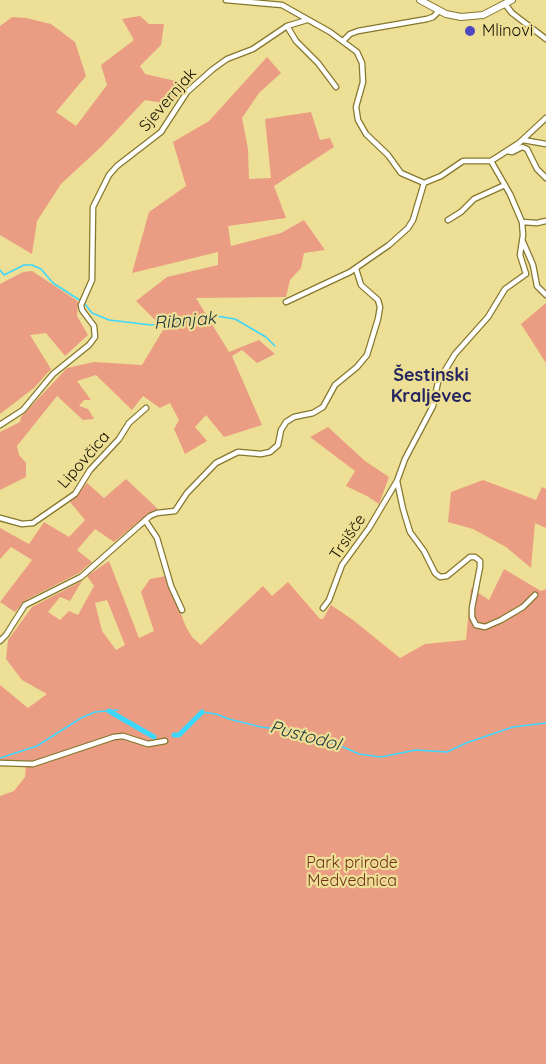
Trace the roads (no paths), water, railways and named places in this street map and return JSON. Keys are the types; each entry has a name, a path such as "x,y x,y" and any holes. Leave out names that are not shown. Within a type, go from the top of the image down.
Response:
{"main road":[{"path":"420,0 452,16 470,17 489,12 508,2"}],"street":[{"path":"226,0 277,3 343,41 357,52 362,63 363,87 356,112 361,126 388,155 399,171 424,183 441,176 463,161 491,161 523,140 546,118"},
{"path":"508,2 512,13 546,39"},
{"path":"343,41 350,34 358,31 427,19 439,11"},
{"name":"Sjevernjak","path":"0,425 23,410 52,374 89,345 95,337 94,326 81,305 91,285 93,275 91,246 93,207 106,181 117,166 161,132 186,92 218,65 253,49 287,26 308,20"},
{"path":"287,26 296,41 318,63 336,87"},
{"path":"523,140 546,144"},
{"path":"507,151 512,152 524,147 527,149 537,169 546,178"},
{"path":"491,161 522,222 523,242 520,255 526,272 525,276 505,289 488,316 454,354 438,382 433,405 405,459 397,481 408,527 412,536 424,550 435,573 440,577 447,576 470,557 475,557 480,561 471,613 476,626 485,627 501,620 523,607 535,595"},
{"path":"286,302 356,269 388,244 410,225 424,183"},
{"path":"448,220 461,212 474,199 505,185"},
{"path":"522,222 546,221"},
{"path":"523,242 537,286 546,295"},
{"path":"0,641 25,605 77,580 145,520 157,513 176,511 208,470 225,457 242,452 266,453 275,448 286,422 294,417 320,410 335,385 364,360 371,345 380,307 376,296 361,285 356,269"},
{"name":"Lipovčica","path":"0,518 22,524 33,523 75,494 90,470 129,423 146,408"},
{"name":"Trsišče","path":"323,608 329,600 342,565 369,528 397,481"},
{"path":"145,520 157,538 168,576 182,609"},
{"path":"0,763 33,764 114,737 123,736 148,744 165,741"}],"waterway":[{"name":"Ribnjak","path":"0,270 4,275 24,265 32,265 41,269 53,283 81,301"},
{"name":"Ribnjak","path":"85,304 92,313 109,320 151,325 216,316 235,319 266,337 275,346"},
{"name":"Pustodol","path":"0,758 37,746 81,718 95,712 118,710"},
{"path":"109,711 154,737"},
{"name":"Pustodol","path":"202,712 261,727 292,731 311,742 334,743 359,754 381,757 416,750 447,752 513,727 546,723"},
{"path":"174,735 179,735 202,712"}],"place":[{"name":"Mlinovi","path":"470,31"}],"district":[{"name":"Šestinski Kraljevec","path":"431,386"}],"park label":[{"name":"Park prirode Medvednica","path":"352,872"}]}
